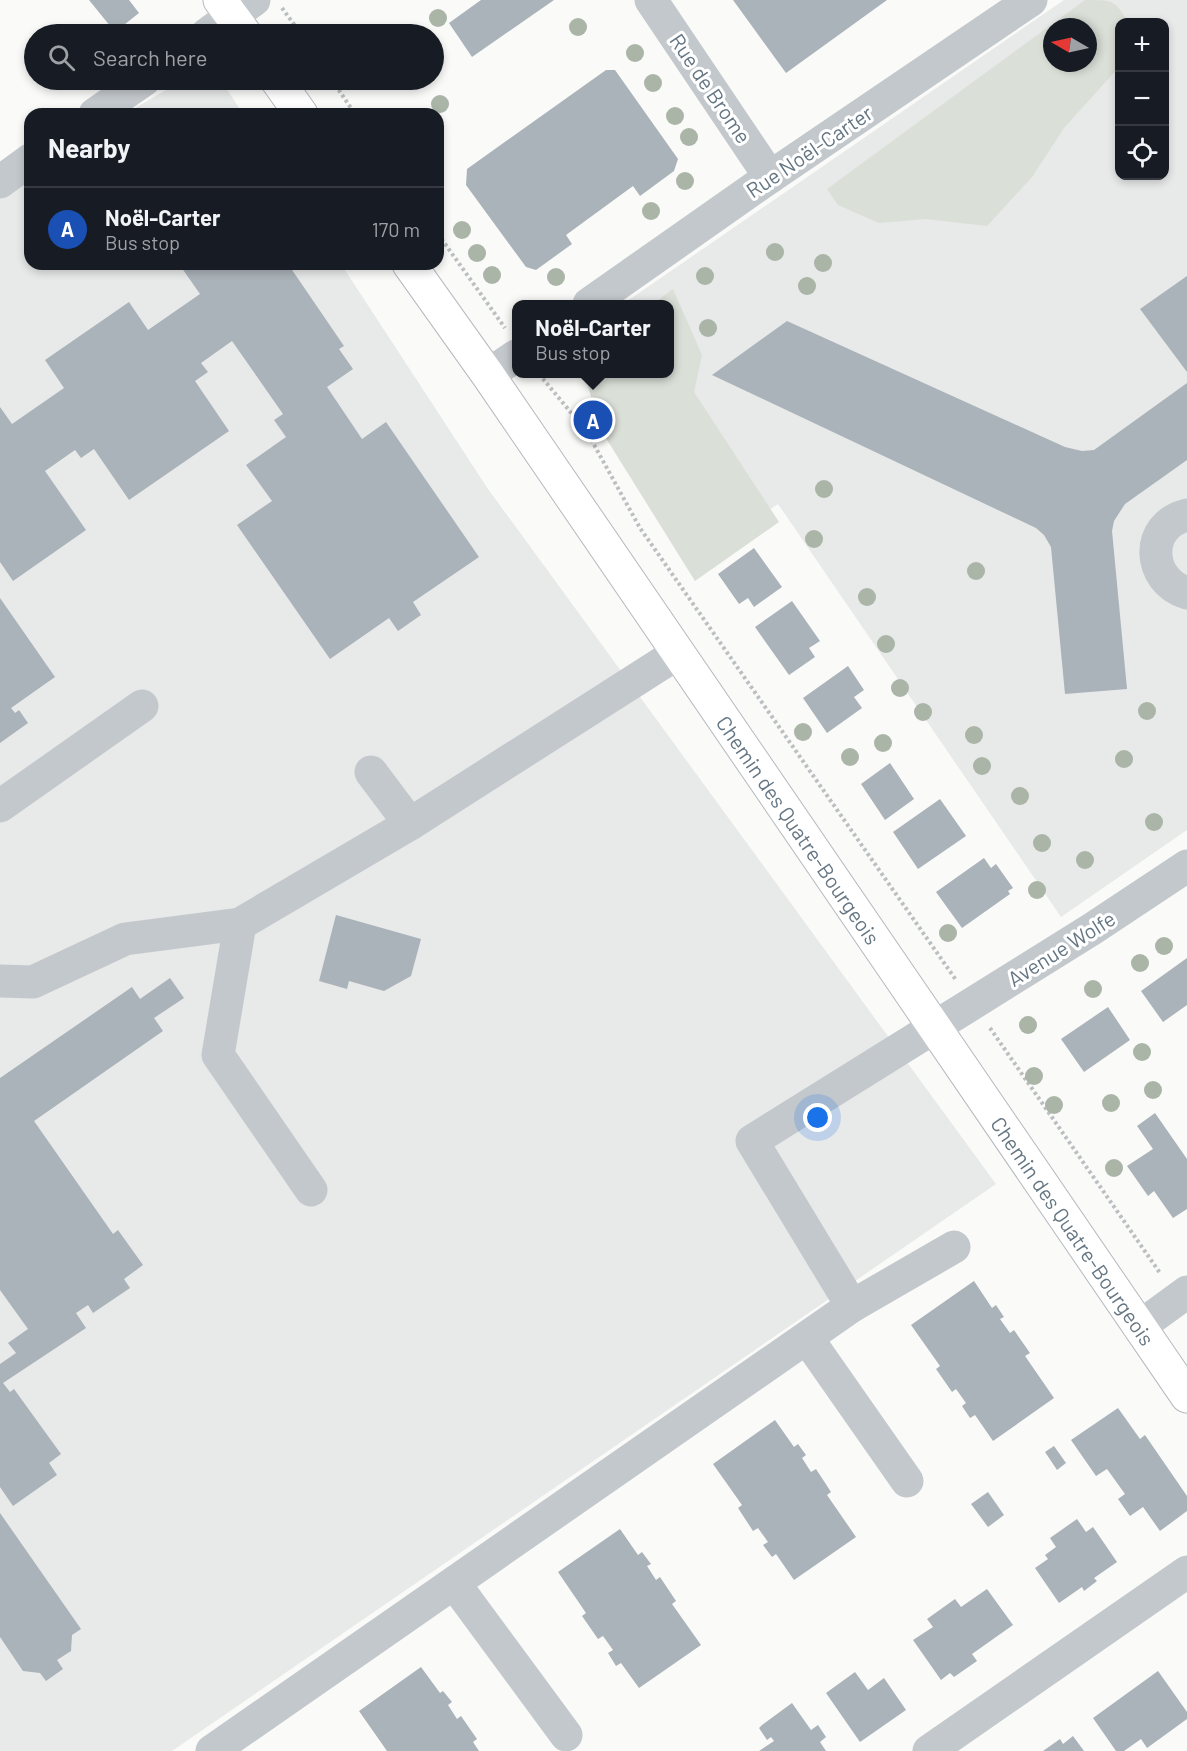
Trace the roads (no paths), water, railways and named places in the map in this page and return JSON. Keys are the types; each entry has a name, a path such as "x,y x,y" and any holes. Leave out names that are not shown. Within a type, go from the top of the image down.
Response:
{"main road":[{"path":"284,90 298,108"},
{"name":"Chemin des Quatre-Bourgeois","path":"413,270 488,375 1187,1396"}],"street":[{"name":"Rue de Brome","path":"651,0 770,177"},
{"name":"Rue Noël-Carter","path":"595,300 770,177 1031,0"},
{"path":"104,108 130,90"},
{"path":"0,182 24,164"},
{"path":"488,375 511,343"},
{"path":"1187,515 1168,524 1160,534 1155,552 1159,572 1167,583 1187,593"},
{"path":"0,981 33,982 126,939 240,924 410,824 678,653"},
{"path":"0,806 142,706"},
{"path":"371,772 410,824"},
{"name":"Avenue Wolfe","path":"852,1306 752,1141 1092,929 1187,866"},
{"path":"240,924 218,1055 311,1190"},
{"path":"212,1751 852,1306 954,1247"},
{"path":"1139,1327 1187,1292"},
{"path":"807,1338 907,1480"},
{"path":"929,1751 1187,1572"},
{"path":"454,1583 566,1735"}],"place":[{"name":"Noël-Carter","path":"593,420"}]}
